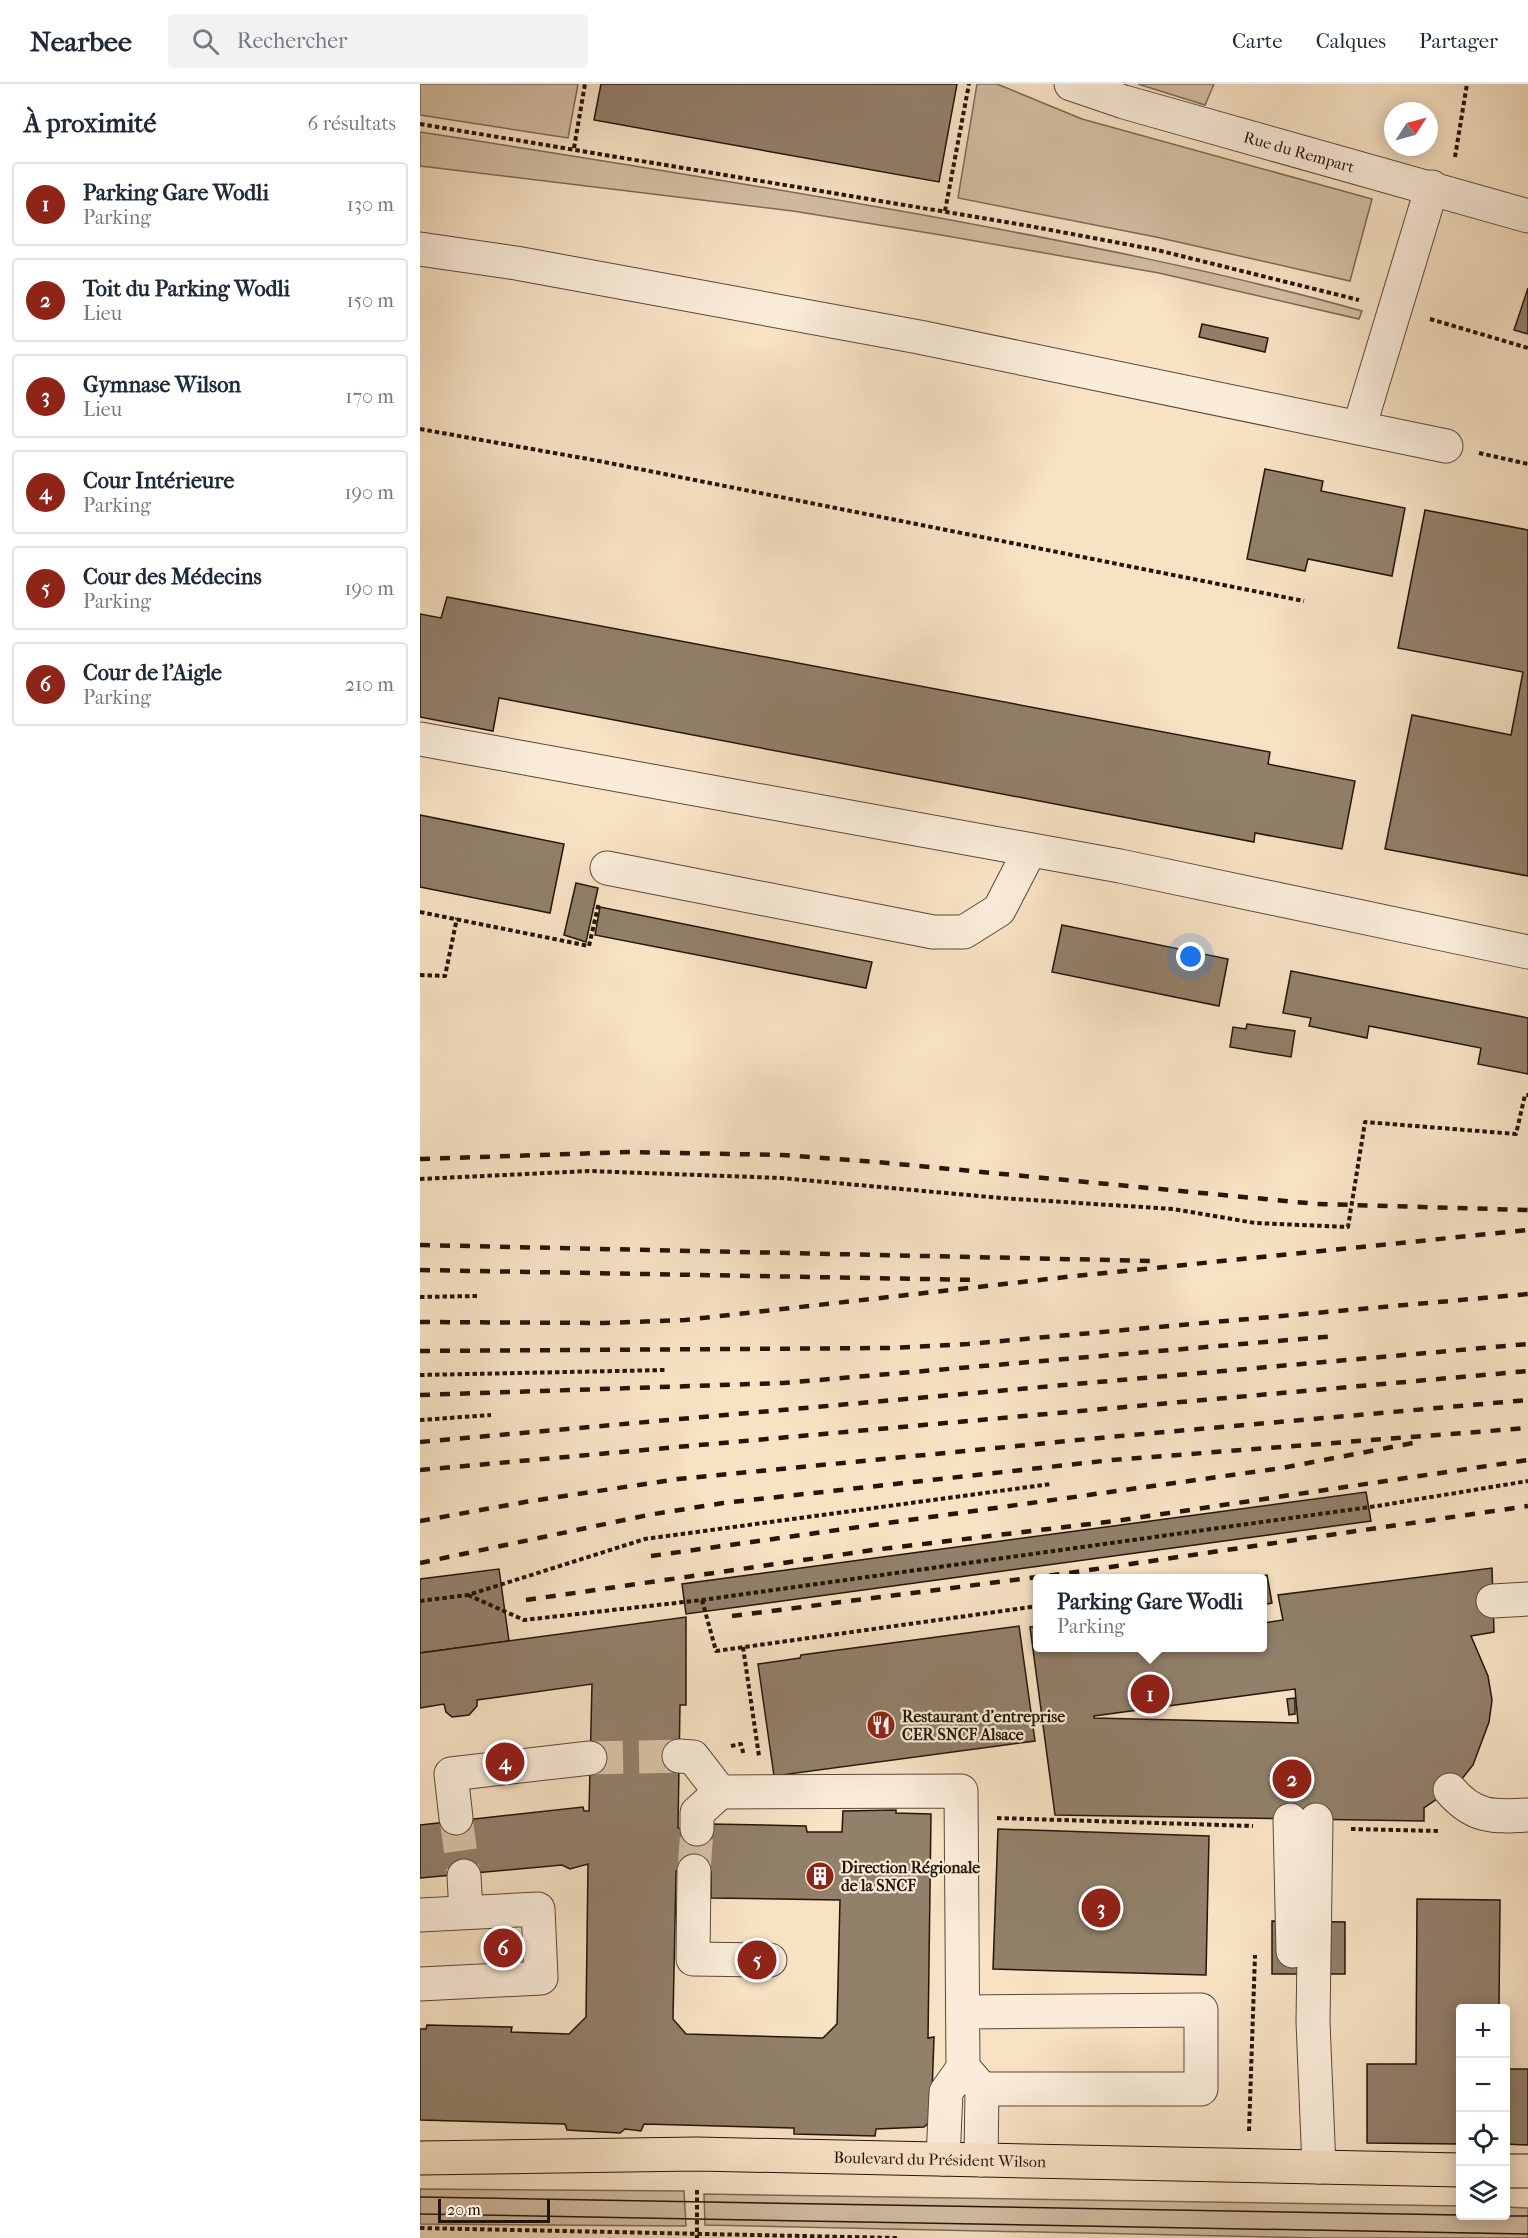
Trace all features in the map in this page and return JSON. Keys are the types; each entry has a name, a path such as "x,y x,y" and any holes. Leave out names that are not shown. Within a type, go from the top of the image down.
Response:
{"main road":[{"name":"Boulevard du Président Wilson","path":"420,2158 697,2154 1456,2170"},
{"path":"1510,2171 1528,2171"}],"street":[{"name":"Rue du Rempart","path":"1071,84 1124,102 1528,216"},
{"path":"1359,428 1394,308 1441,190"},
{"path":"420,249 516,263 907,334 1446,447"},
{"path":"420,739 1120,867 1528,952"},
{"path":"607,868 933,932 964,932 999,910 1029,852"},
{"path":"1493,1601 1528,1599"},
{"path":"679,1756 693,1757 720,1792"},
{"path":"456,1818 450,1774 590,1758"},
{"path":"1450,1790 1463,1805 1491,1817 1528,1815"},
{"path":"697,1829 697,1813 720,1792 961,1791 963,2012 973,2078 981,2160"},
{"path":"1312,1823 1314,2072 1319,2167"},
{"path":"694,1871 693,1959 770,1960"},
{"path":"464,1876 466,1912"},
{"path":"420,1915 538,1909 541,1978 420,1984"},
{"path":"943,2159 945,2092 973,2078 1201,2089 1202,2010 963,2012"}],"path":[{"path":"574,148 585,84"},
{"path":"945,211 969,84"},
{"path":"1441,190 1467,84"},
{"path":"420,124 945,211 1157,250 1394,308 1528,348"},
{"path":"420,429 611,464 1304,601"},
{"path":"1446,447 1528,464"},
{"path":"420,912 589,946 607,868"},
{"path":"420,975 445,976 457,918"},
{"path":"420,1179 589,1171 781,1178 1001,1198 1173,1209 1255,1223 1348,1227 1365,1122 1516,1134 1525,1095 1528,1095"},
{"path":"420,1297 477,1296"},
{"path":"420,1375 666,1370"},
{"path":"420,1420 491,1415"},
{"path":"468,1595 524,1620 702,1600 1377,1506 1528,1481"},
{"path":"420,1601 468,1595 645,1539 1051,1484"},
{"path":"702,1600 716,1651 1033,1607"},
{"path":"743,1647 755,1736"},
{"path":"961,1812 1006,1820 1312,1823 1447,1831"},
{"path":"1249,2143 1256,1944"},
{"path":"420,2228 897,2238"}],"shaded area":[{"path":"420,84 578,84 568,138 420,115"},
{"path":"977,84 997,84 1082,119 1372,199 1350,281 1156,237 958,198"},
{"path":"1138,84 1214,84 1205,105"},
{"path":"420,132 739,183 984,226 1201,270 1362,311 1359,319 1159,273 793,211 420,166"},
{"path":"420,2189 684,2191 686,2226 420,2224"},
{"path":"704,2194 1456,2206 1456,2220 1510,2220 1510,2207 1528,2208 1528,2238 1319,2238 705,2225"}],"building":[{"path":"601,84 957,84 939,182 594,120"},
{"path":"1528,288 1528,334 1514,330"},
{"path":"1202,324 1268,338 1265,352 1199,337"},
{"path":"1265,469 1323,481 1321,491 1405,508 1392,576 1308,559 1305,571 1247,559"},
{"path":"1425,510 1528,530 1528,876 1385,849 1412,715 1511,735 1523,672 1398,648"},
{"path":"447,597 1270,752 1268,764 1355,781 1342,849 1255,833 1254,842 499,698 493,731 420,717 420,614 441,618"},
{"path":"420,815 564,844 550,913 420,887"},
{"path":"576,883 598,888 586,942 564,935"},
{"path":"600,907 872,962 866,988 595,935"},
{"path":"1062,925 1228,959 1219,1006 1052,972"},
{"path":"1291,971 1528,1018 1528,1074 1478,1064 1481,1048 1369,1026 1367,1038 1309,1026 1311,1018 1283,1013"},
{"path":"1247,1024 1295,1031 1291,1057 1230,1047 1233,1027 1246,1029"},
{"path":"1366,1492 1371,1521 686,1614 682,1584"},
{"path":"1492,1568 1494,1632 1471,1636 1488,1676 1492,1700 1489,1722 1473,1765 1457,1785 1424,1808 1424,1821 1055,1815 1033,1652 1267,1652 1267,1622 1283,1620 1278,1595","holes":["1295,1689 1298,1723 1094,1718 1094,1716"]},
{"path":"499,1569 509,1641 420,1653 420,1579"},
{"path":"1267,1575 1272,1603 1267,1604"},
{"name":"Direction Régionale de la SNCF","path":"686,1617 686,1705 680,1705 678,1828 712,1829 712,1824 806,1826 807,1832 842,1832 843,1811 896,1810 896,1813 931,1814 928,2038 934,2037 931,2121 924,2127 876,2129 875,2136 794,2134 794,2128 644,2124 641,2131 625,2129 620,2133 567,2130 565,2124 420,2120 420,2029 426,2029 427,2025 512,2027 511,2032 569,2034 586,2017 588,1864 570,1869 562,1865 420,1878 420,1825 583,1807 584,1811 589,1811 592,1684 477,1700 477,1706 469,1715 452,1717 446,1712 444,1704 420,1708 420,1653","holes":["676,1871 711,1872 711,1898 840,1900 837,2024 823,2038 686,2034 673,2019"]},
{"path":"1019,1626 1035,1741 774,1776 758,1664 800,1658 801,1655"},
{"path":"1030,1627 1033,1627 1033,1650"},
{"path":"1295,1698 1295,1714 1289,1715 1287,1699"},
{"path":"998,1829 1209,1836 1206,1975 993,1969"},
{"path":"1417,1899 1500,1900 1499,2004 1456,2004 1456,2144 1367,2143 1367,2064 1416,2064"},
{"path":"1272,1921 1345,1922 1345,1974 1272,1974"},
{"path":"1510,2069 1528,2069 1528,2145 1510,2144"}],"tunnel":[{"path":"590,1758 679,1756"},
{"path":"456,1818 464,1876"},
{"path":"694,1871 697,1829"}],"tram line":[{"path":"420,2197 1456,2215"},
{"path":"420,2214 1528,2234"},
{"path":"1510,2216 1528,2216"}],"railway":[{"path":"420,1159 630,1152 782,1155 1317,1204 1528,1210"},
{"path":"420,1322 604,1323 685,1320 1075,1276 1528,1230"},
{"path":"420,1245 1155,1261"},
{"path":"420,1270 980,1280"},
{"path":"420,1351 889,1348 968,1344 1528,1294"},
{"path":"420,1395 783,1383 1336,1336"},
{"path":"420,1442 1528,1344"},
{"path":"420,1470 1528,1371"},
{"path":"420,1521 525,1502 678,1479 1109,1437 1528,1400"},
{"path":"420,1563 648,1515 723,1503 1112,1460 1528,1428"},
{"path":"651,1556 1282,1468 1418,1442"},
{"path":"526,1600 873,1550 1115,1521 1528,1460"},
{"path":"1061,1574 1528,1506"},
{"path":"732,1616 1033,1578"}],"place":[{"name":"Parking Gare Wodli","path":"1150,1694"},
{"name":"Restaurant d'entreprise CER SNCF Alsace","path":"881,1725"},
{"name":"Cour Intérieure","path":"505,1762"},
{"name":"Toit du Parking Wodli","path":"1292,1779"},
{"name":"Direction Régionale de la SNCF","path":"820,1876"},
{"name":"Gymnase Wilson","path":"1101,1908"},
{"name":"Cour de l'Aigle","path":"503,1948"},
{"name":"Cour des Médecins","path":"757,1960"}]}
